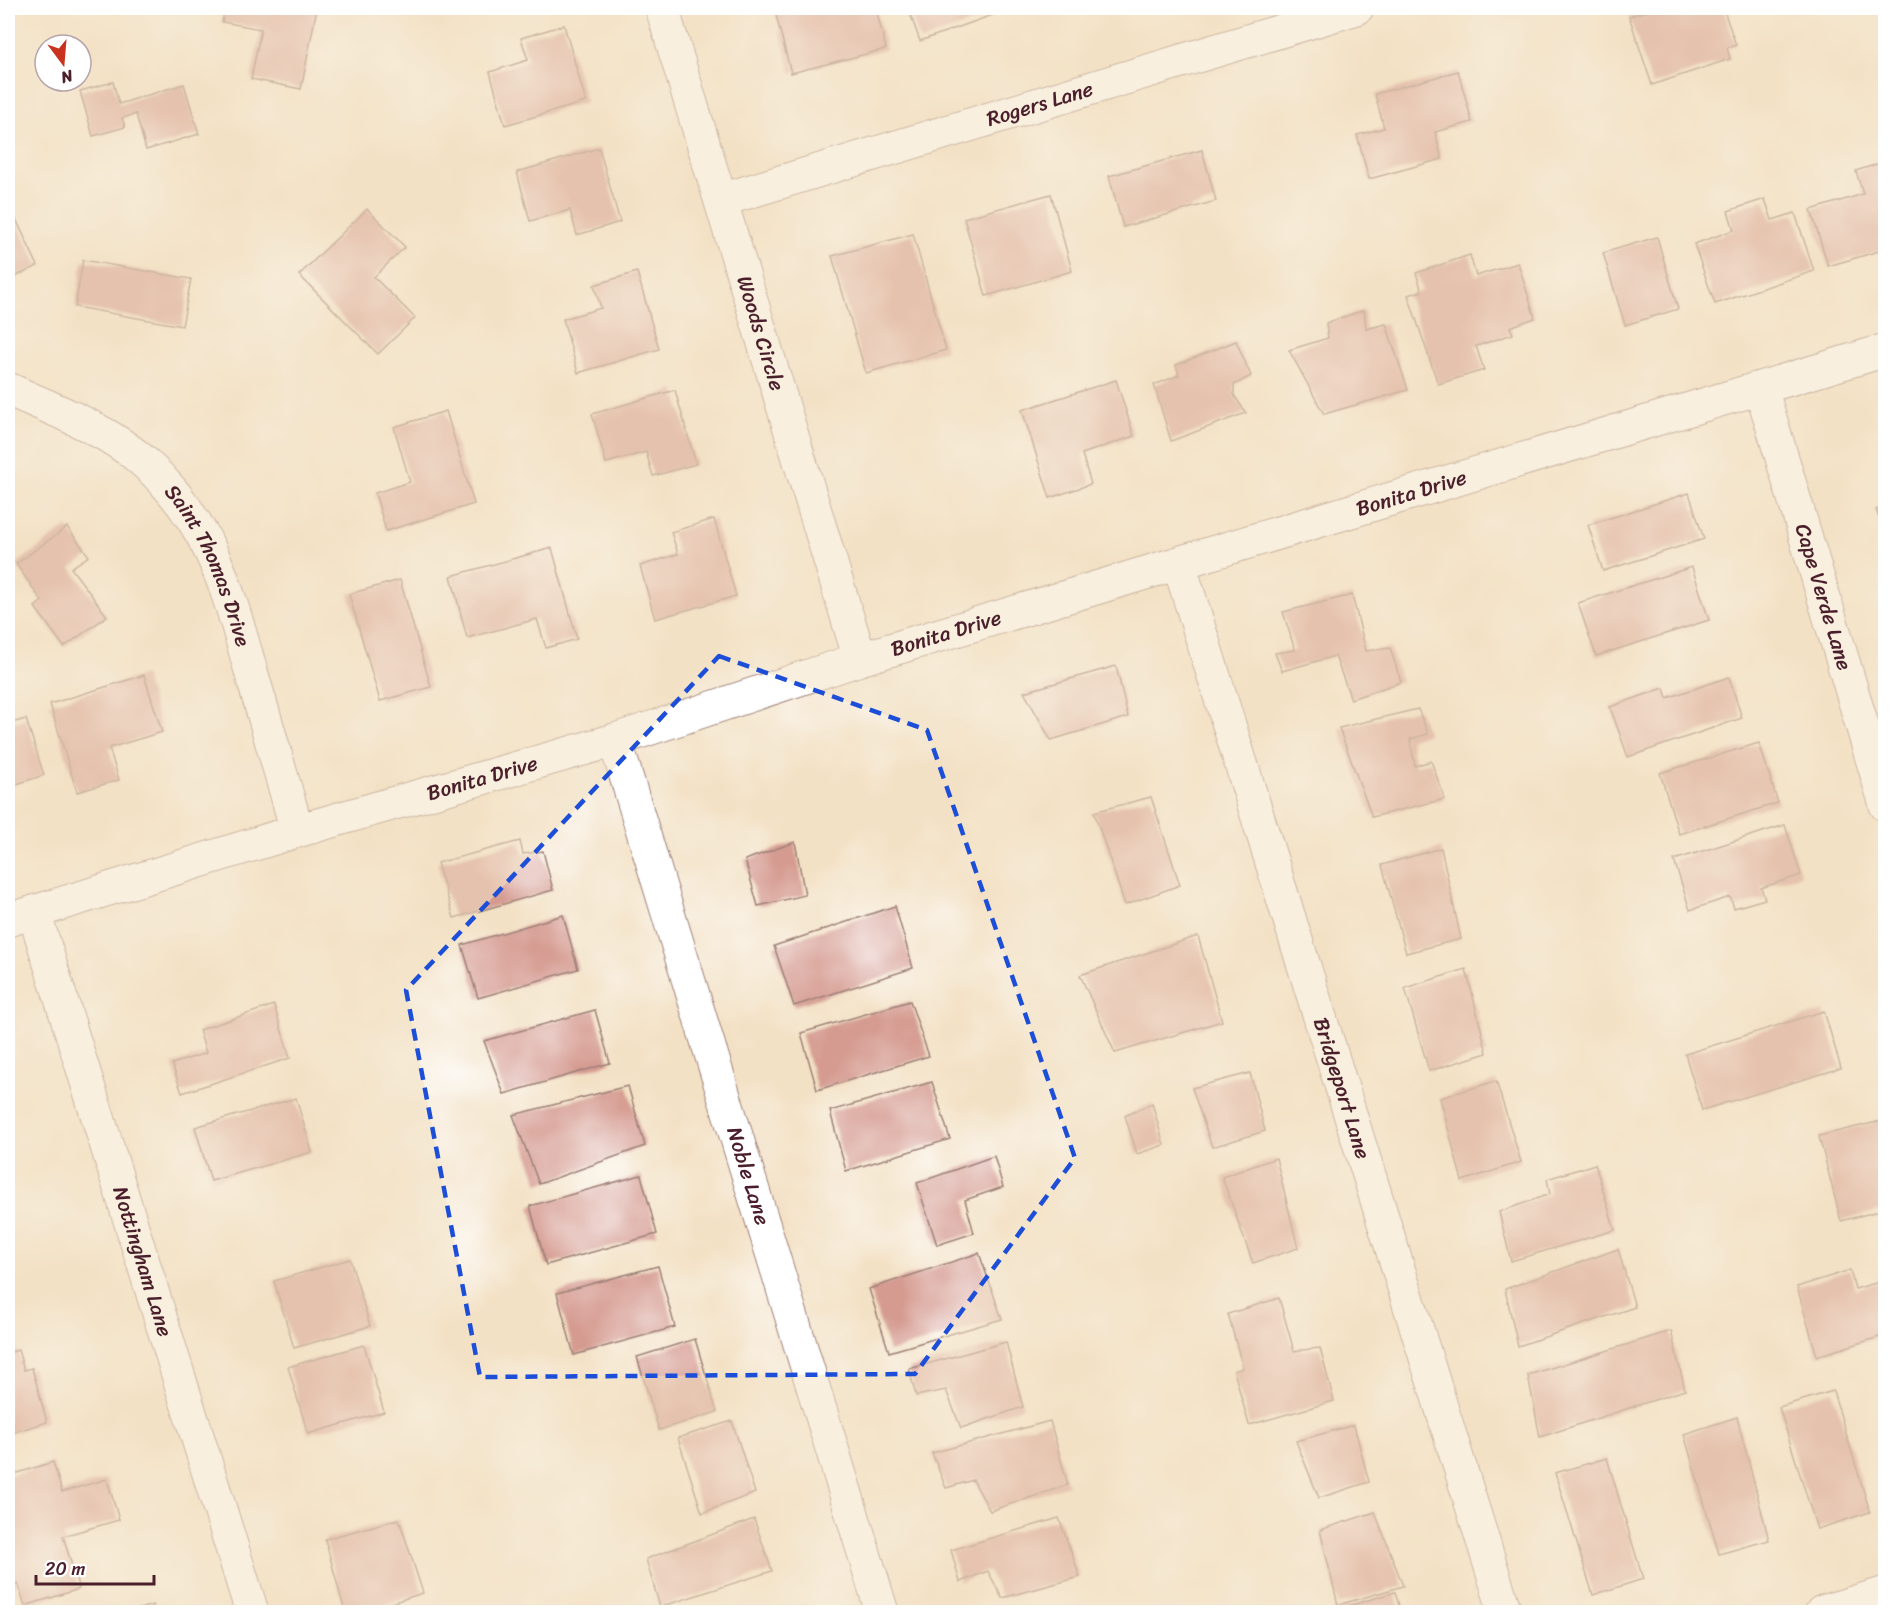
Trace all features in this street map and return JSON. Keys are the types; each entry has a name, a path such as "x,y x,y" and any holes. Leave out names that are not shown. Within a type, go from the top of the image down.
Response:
{"street":[{"name":"Woods Circle","path":"662,8 860,659"},
{"name":"Rogers Lane","path":"721,200 1357,8"},
{"name":"Bonita Drive","path":"21,916 297,831 615,740 860,659 1886,350"},
{"name":"Saint Thomas Drive","path":"8,388 95,429 142,461 180,499 208,542 227,590 297,831"},
{"name":"Cape Verde Lane","path":"1761,388 1886,805"},
{"name":"Bridgeport Lane","path":"1179,564 1505,1612"},
{"name":"Noble Lane","path":"615,740 882,1612"},
{"name":"Nottingham Lane","path":"21,916 252,1612"},
{"path":"1822,1612 1886,1593"}],"highlighted area":[{"path":"719,656 927,730 1075,1158 915,1374 480,1377 406,990"}],"building":[{"path":"225,8 317,8 301,89 251,79 261,29 222,22"},
{"path":"805,8 876,8 886,49 791,73 776,15"},
{"path":"908,8 1012,8 920,41"},
{"path":"1657,8 1723,8 1736,45 1727,48 1730,59 1652,85 1629,16"},
{"path":"564,25 586,102 505,125 490,72 528,60 521,38"},
{"path":"1458,71 1472,122 1435,132 1442,159 1369,179 1357,135 1384,128 1375,94"},
{"path":"113,82 119,104 184,84 199,134 146,150 136,114 122,118 125,127 93,136 81,93 93,93 93,87"},
{"path":"599,148 620,222 577,235 570,210 530,221 517,172"},
{"path":"1202,150 1216,201 1123,227 1109,176"},
{"path":"1886,161 1886,249 1828,266 1811,210 1863,194 1856,171"},
{"path":"1051,194 1072,271 986,296 964,218"},
{"path":"1765,199 1772,220 1795,213 1814,271 1715,304 1694,244 1734,230 1728,211"},
{"path":"8,202 38,266 8,280"},
{"path":"367,209 405,247 374,277 415,318 378,354 299,275"},
{"path":"913,234 946,350 866,373 832,256"},
{"path":"1657,237 1678,309 1625,325 1603,253"},
{"path":"1470,255 1476,276 1518,263 1535,318 1510,327 1513,334 1476,346 1484,370 1438,384 1408,295 1422,291 1416,273"},
{"path":"83,260 191,279 182,326 75,307"},
{"path":"637,272 659,349 578,373 563,319 601,308 594,285"},
{"path":"1364,310 1366,329 1386,324 1408,390 1324,414 1289,350 1328,338 1326,323"},
{"path":"1236,341 1251,376 1234,385 1234,395 1246,413 1171,441 1154,385 1179,375 1176,365"},
{"path":"1116,380 1134,436 1082,454 1091,484 1050,498 1022,410"},
{"path":"675,390 696,464 653,476 646,452 606,463 592,414"},
{"path":"446,411 474,504 386,531 375,493 410,482 394,427"},
{"path":"1689,493 1704,539 1603,571 1588,525"},
{"path":"1886,506 1886,534 1885,534 1876,510"},
{"path":"714,519 736,596 655,619 640,566 678,554 671,532"},
{"path":"67,527 89,556 71,568 107,616 64,647 35,607 42,601 16,564"},
{"path":"552,548 577,639 546,648 537,619 467,638 451,576"},
{"path":"1692,567 1709,620 1596,656 1578,603"},
{"path":"400,580 431,687 380,701 349,594"},
{"path":"1352,595 1366,651 1390,648 1401,682 1351,699 1335,656 1282,671 1275,653 1295,650 1283,612"},
{"path":"1116,666 1128,717 1051,740 1024,692"},
{"path":"144,675 162,732 109,748 119,780 77,792 50,704"},
{"path":"1729,677 1742,718 1628,757 1610,707 1664,688 1667,698"},
{"path":"1418,709 1428,734 1410,739 1415,766 1431,761 1445,799 1372,817 1339,728"},
{"path":"26,719 44,775 8,787 8,724"},
{"path":"1759,743 1778,803 1679,834 1660,773"},
{"path":"1151,797 1180,885 1125,905 1094,812"},
{"path":"1785,825 1801,875 1761,888 1765,899 1734,908 1730,897 1690,910 1674,860"},
{"path":"520,841 523,854 543,851 553,890 454,918 437,863"},
{"path":"795,842 805,895 758,906 745,860"},
{"path":"1441,848 1461,939 1406,953 1382,865"},
{"path":"895,906 913,968 794,1006 774,946"},
{"path":"563,915 578,969 478,998 462,945"},
{"path":"1198,936 1222,1021 1115,1053 1080,975"},
{"path":"1466,969 1487,1053 1429,1071 1405,988"},
{"path":"910,1001 929,1056 817,1090 801,1033"},
{"path":"274,1005 290,1058 182,1093 172,1064 206,1053 199,1030"},
{"path":"595,1010 610,1063 504,1094 484,1041"},
{"path":"1824,1011 1841,1068 1702,1110 1685,1054"},
{"path":"1250,1073 1265,1131 1212,1147 1192,1088"},
{"path":"1496,1081 1521,1162 1462,1181 1440,1098"},
{"path":"932,1082 950,1139 846,1171 830,1111"},
{"path":"628,1086 645,1146 539,1184 513,1115"},
{"path":"296,1098 312,1152 211,1181 195,1127"},
{"path":"1152,1103 1164,1145 1137,1154 1125,1116"},
{"path":"1881,1121 1886,1139 1886,1209 1841,1221 1819,1136"},
{"path":"994,1156 1003,1187 965,1200 974,1233 937,1245 917,1183"},
{"path":"1276,1158 1298,1248 1253,1263 1222,1177"},
{"path":"1595,1164 1615,1230 1511,1261 1499,1212 1550,1194 1547,1179"},
{"path":"641,1175 657,1234 546,1265 530,1206"},
{"path":"1618,1249 1635,1307 1518,1346 1505,1289"},
{"path":"979,1253 1002,1319 889,1352 869,1289"},
{"path":"350,1259 370,1326 294,1348 274,1281"},
{"path":"658,1266 675,1327 574,1355 557,1293"},
{"path":"1850,1270 1855,1289 1886,1280 1886,1335 1817,1356 1797,1287"},
{"path":"1279,1298 1294,1351 1320,1348 1334,1401 1249,1425 1234,1371 1243,1368 1228,1314"},
{"path":"1671,1331 1685,1390 1540,1437 1528,1375"},
{"path":"695,1339 717,1412 659,1430 637,1357"},
{"path":"1006,1342 1023,1407 961,1428 946,1390 916,1396 909,1369"},
{"path":"364,1345 384,1412 308,1434 288,1367"},
{"path":"18,1350 24,1370 32,1368 47,1422 8,1434 8,1353"},
{"path":"1833,1391 1870,1512 1817,1529 1779,1407"},
{"path":"1737,1417 1769,1540 1719,1554 1684,1434"},
{"path":"732,1421 755,1493 702,1513 678,1438"},
{"path":"1050,1421 1068,1485 990,1511 973,1480 946,1488 932,1453"},
{"path":"1354,1425 1369,1482 1319,1498 1296,1441"},
{"path":"1607,1458 1643,1579 1593,1595 1555,1473"},
{"path":"53,1462 62,1492 107,1479 119,1520 63,1536 79,1589 25,1606 18,1584 8,1587 8,1476"},
{"path":"1375,1512 1403,1586 1338,1605 1320,1530"},
{"path":"1059,1518 1080,1577 1002,1598 988,1571 960,1582 951,1550"},
{"path":"399,1519 423,1593 362,1612 345,1612 325,1539"},
{"path":"754,1519 772,1571 660,1607 646,1559"},
{"path":"1395,1592 1401,1612 1329,1612"},
{"path":"153,1605 155,1612 128,1612"}]}
